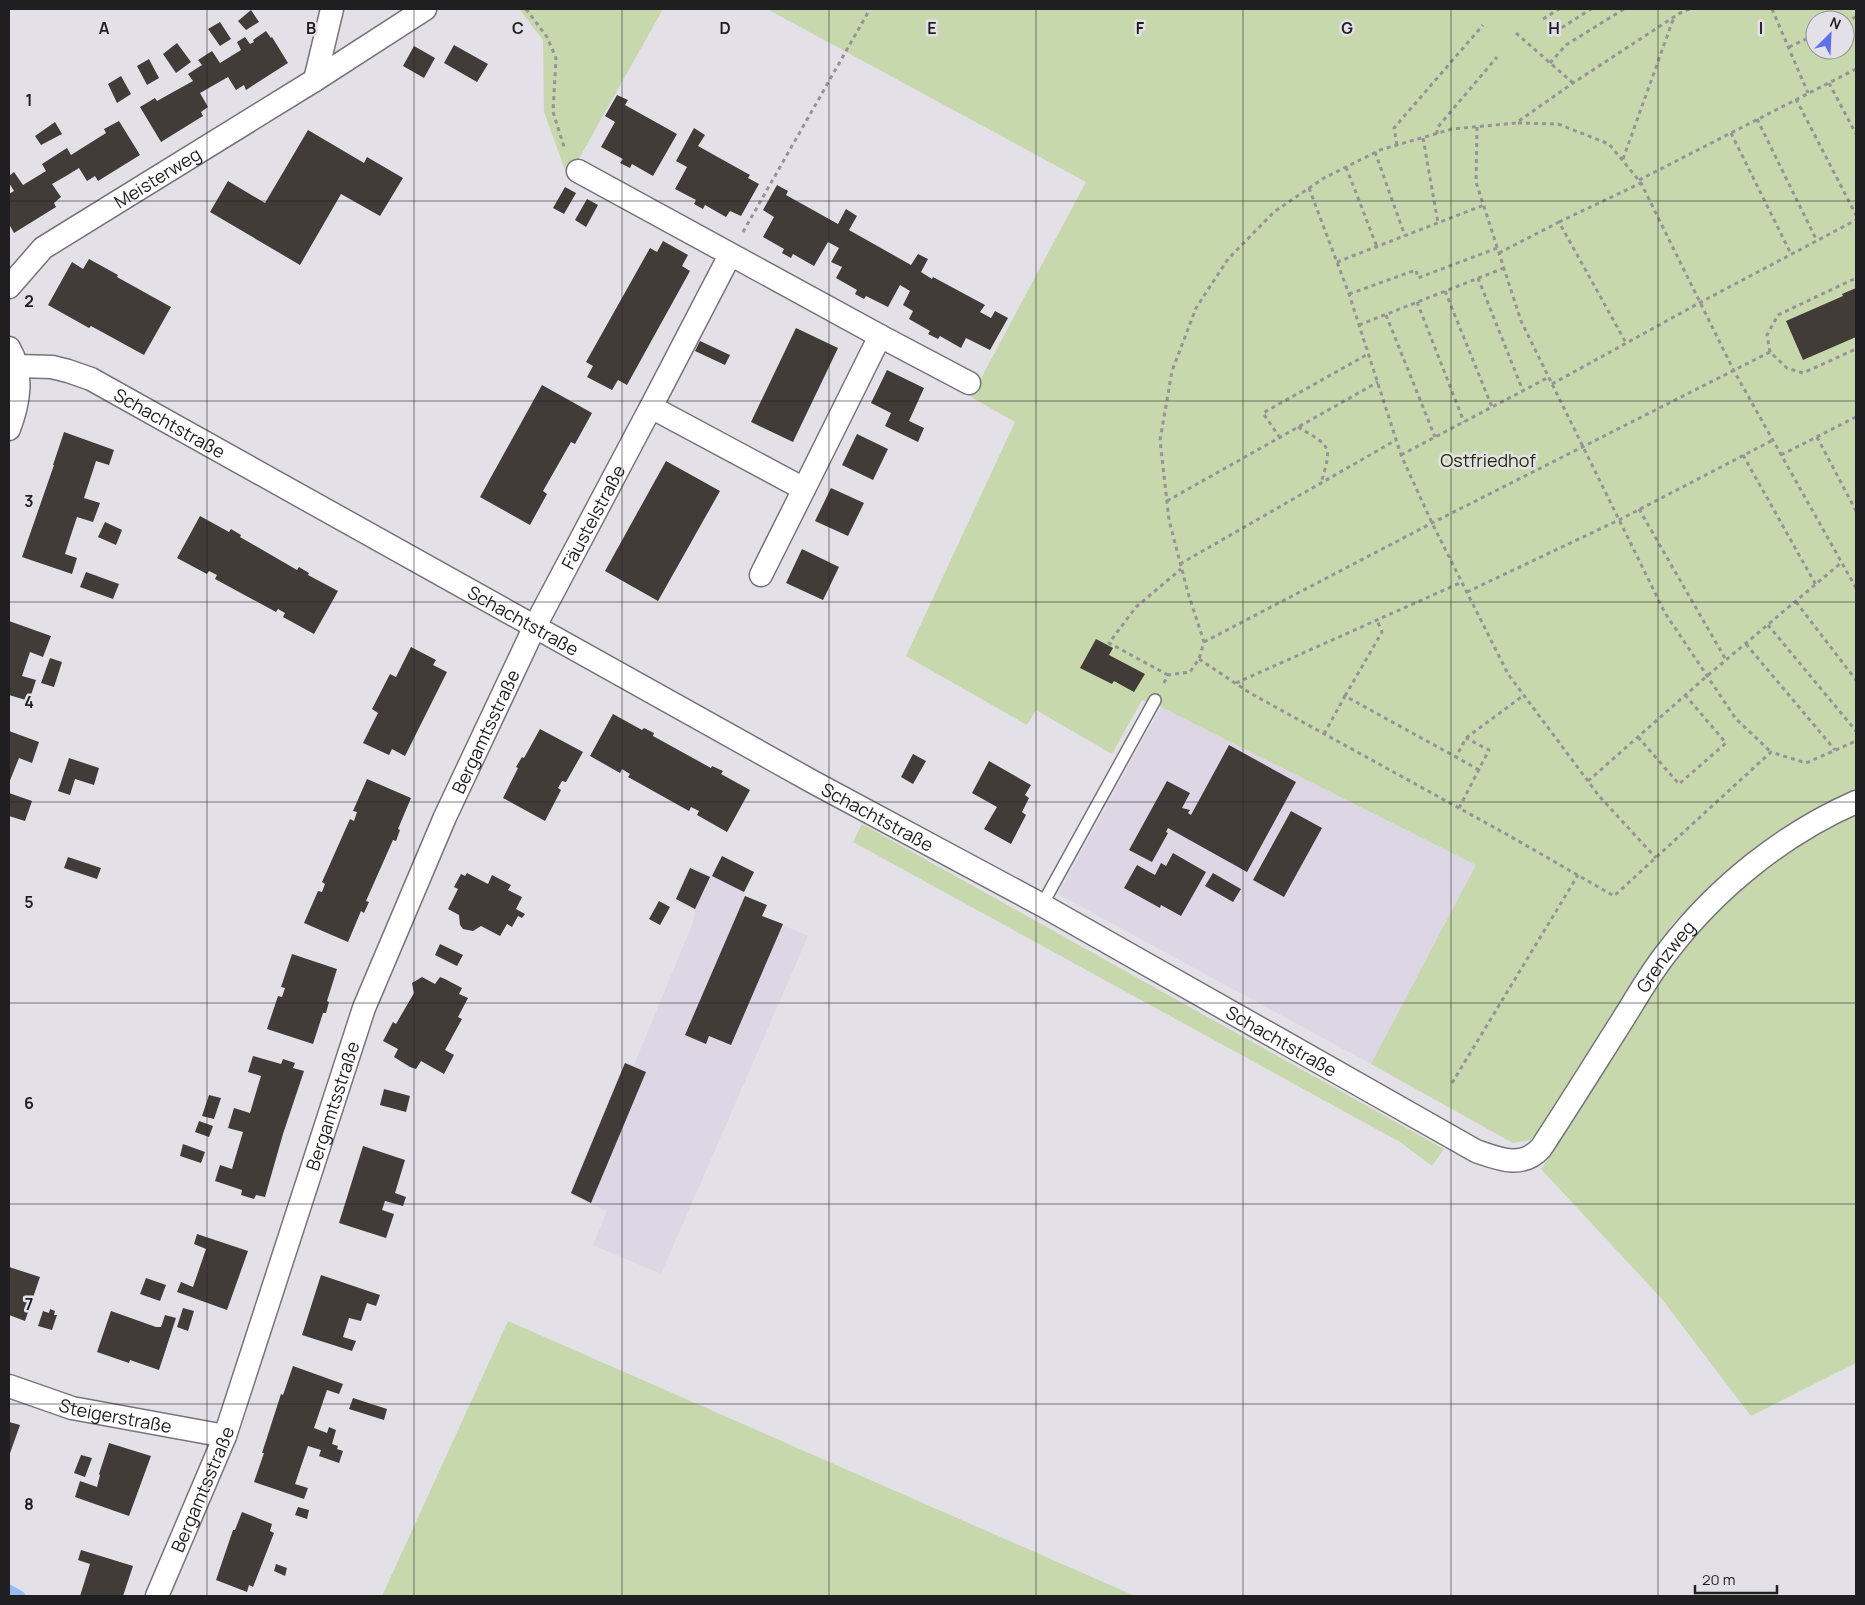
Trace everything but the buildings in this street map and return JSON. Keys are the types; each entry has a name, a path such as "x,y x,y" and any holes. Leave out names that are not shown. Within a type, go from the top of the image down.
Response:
{"street":[{"path":"315,80 332,9"},
{"name":"Meisterweg","path":"9,287 43,248 315,80 425,9"},
{"path":"578,171 969,383"},
{"name":"Fäustelstraße","path":"535,626 730,255"},
{"path":"761,575 880,336"},
{"path":"9,429 16,410 19,387 13,357"},
{"name":"Schachtstraße","path":"13,357 91,379 813,782 1042,905 1476,1151 1502,1160 1525,1160"},
{"path":"651,407 804,489"},
{"name":"Bergamtsstraße","path":"157,1596 225,1436 364,1008 445,817 535,626"},
{"name":"Grenzweg","path":"1525,1160 1533,1156 1541,1148 1653,972 1684,931 1711,902 1770,852 1801,831 1856,802"},
{"name":"Steigerstraße","path":"9,1386 72,1408 225,1436"}],"lane":[{"path":"1042,905 1155,700"}],"path":[{"path":"526,9 547,37 556,58 553,112 569,160 578,171"},
{"path":"730,255 870,9"},
{"path":"1543,19 1559,9"},
{"path":"1555,32 1591,9"},
{"path":"1550,63 1566,45 1624,9"},
{"path":"1516,123 1573,83 1674,17 1690,9"},
{"path":"1772,9 1808,93"},
{"path":"1622,160 1674,17"},
{"path":"1397,145 1394,128 1482,25"},
{"path":"1516,33 1573,83"},
{"path":"1789,47 1805,40"},
{"path":"1437,134 1437,128 1496,57"},
{"path":"1499,253 1856,69"},
{"path":"1829,83 1856,134"},
{"path":"1796,99 1856,215"},
{"path":"1757,119 1816,241"},
{"path":"1396,440 1181,567 1136,606 1109,643 1168,675 1190,672 1199,659 1204,642 1181,567 1169,520 1160,440 1172,371 1196,308 1228,259 1274,212 1324,178 1375,152 1452,129 1516,123 1558,124 1609,144 1640,182 1734,371 1856,588"},
{"path":"1477,127 1476,182 1521,321 1665,613 1736,719 1771,752 1806,763 1856,741"},
{"path":"1730,133 1791,254"},
{"path":"1423,138 1438,223"},
{"path":"1375,152 1405,236"},
{"path":"1346,167 1378,246"},
{"path":"1309,188 1349,294 1401,455 1432,523 1508,674 1599,796 1656,858"},
{"path":"1337,262 1484,205"},
{"path":"1552,384 1856,220"},
{"path":"1559,222 1626,343"},
{"path":"1349,294 1416,270 1418,278 1498,248"},
{"path":"1359,325 1504,268"},
{"path":"1478,278 1523,391"},
{"path":"1856,278 1778,315 1767,335 1770,352 1787,368 1804,373 1856,349"},
{"path":"1445,291 1492,407"},
{"path":"1417,302 1464,422"},
{"path":"1386,315 1435,437"},
{"path":"1204,642 1432,523 1770,352"},
{"path":"1280,438 1263,412 1368,354"},
{"path":"1401,455 1549,378"},
{"path":"1167,501 1378,382"},
{"path":"1781,455 1856,417"},
{"path":"1298,427 1319,439 1327,447 1329,455 1321,483"},
{"path":"1817,437 1856,511"},
{"path":"1467,592 1620,520 1773,440"},
{"path":"1743,455 1816,585"},
{"path":"1639,509 1726,660"},
{"path":"1588,781 1707,676 1842,562"},
{"path":"1236,684 1462,582"},
{"path":"1796,602 1856,680"},
{"path":"1324,734 1382,632 1377,620"},
{"path":"1768,625 1856,731"},
{"path":"1746,644 1835,750"},
{"path":"1199,659 1236,684 1614,896 1771,752"},
{"path":"1155,700 1168,675"},
{"path":"1456,757 1466,738 1524,695"},
{"path":"1345,696 1479,770"},
{"path":"1638,737 1679,784 1726,744 1686,696"},
{"path":"1459,808 1489,750 1466,738"},
{"path":"1452,1083 1578,875"}],"shaded area":[{"path":"1161,707 1477,865 1371,1064 1058,894"},
{"path":"722,856 754,872 744,892 745,896 767,905 762,916 808,936 661,1274 593,1245 607,1211 569,1194 625,1062 634,1065 694,920 695,910 674,900 690,866 711,876"}],"green space":[{"path":"519,9 663,9 568,178 544,112 543,40"},
{"name":"Ostfriedhof","path":"767,9 1856,9 1856,792 1793,822 1763,843 1703,894 1673,923 1543,1126 1530,1140 1513,1143 1371,1064 1476,865 1161,707 1142,700 1112,754 1036,710 1027,725 906,656 1015,422 971,397 1086,182"},
{"path":"1856,815 1856,1363 1751,1416 1661,1298 1541,1169 1586,1101 1649,996 1682,951 1703,927 1725,904 1774,863 1827,829"},
{"path":"862,824 1444,1149 1432,1166 1400,1142 853,842"},
{"path":"508,1321 1135,1596 382,1596"}],"waterway":[{"path":"9,1589 21,1596"}]}
